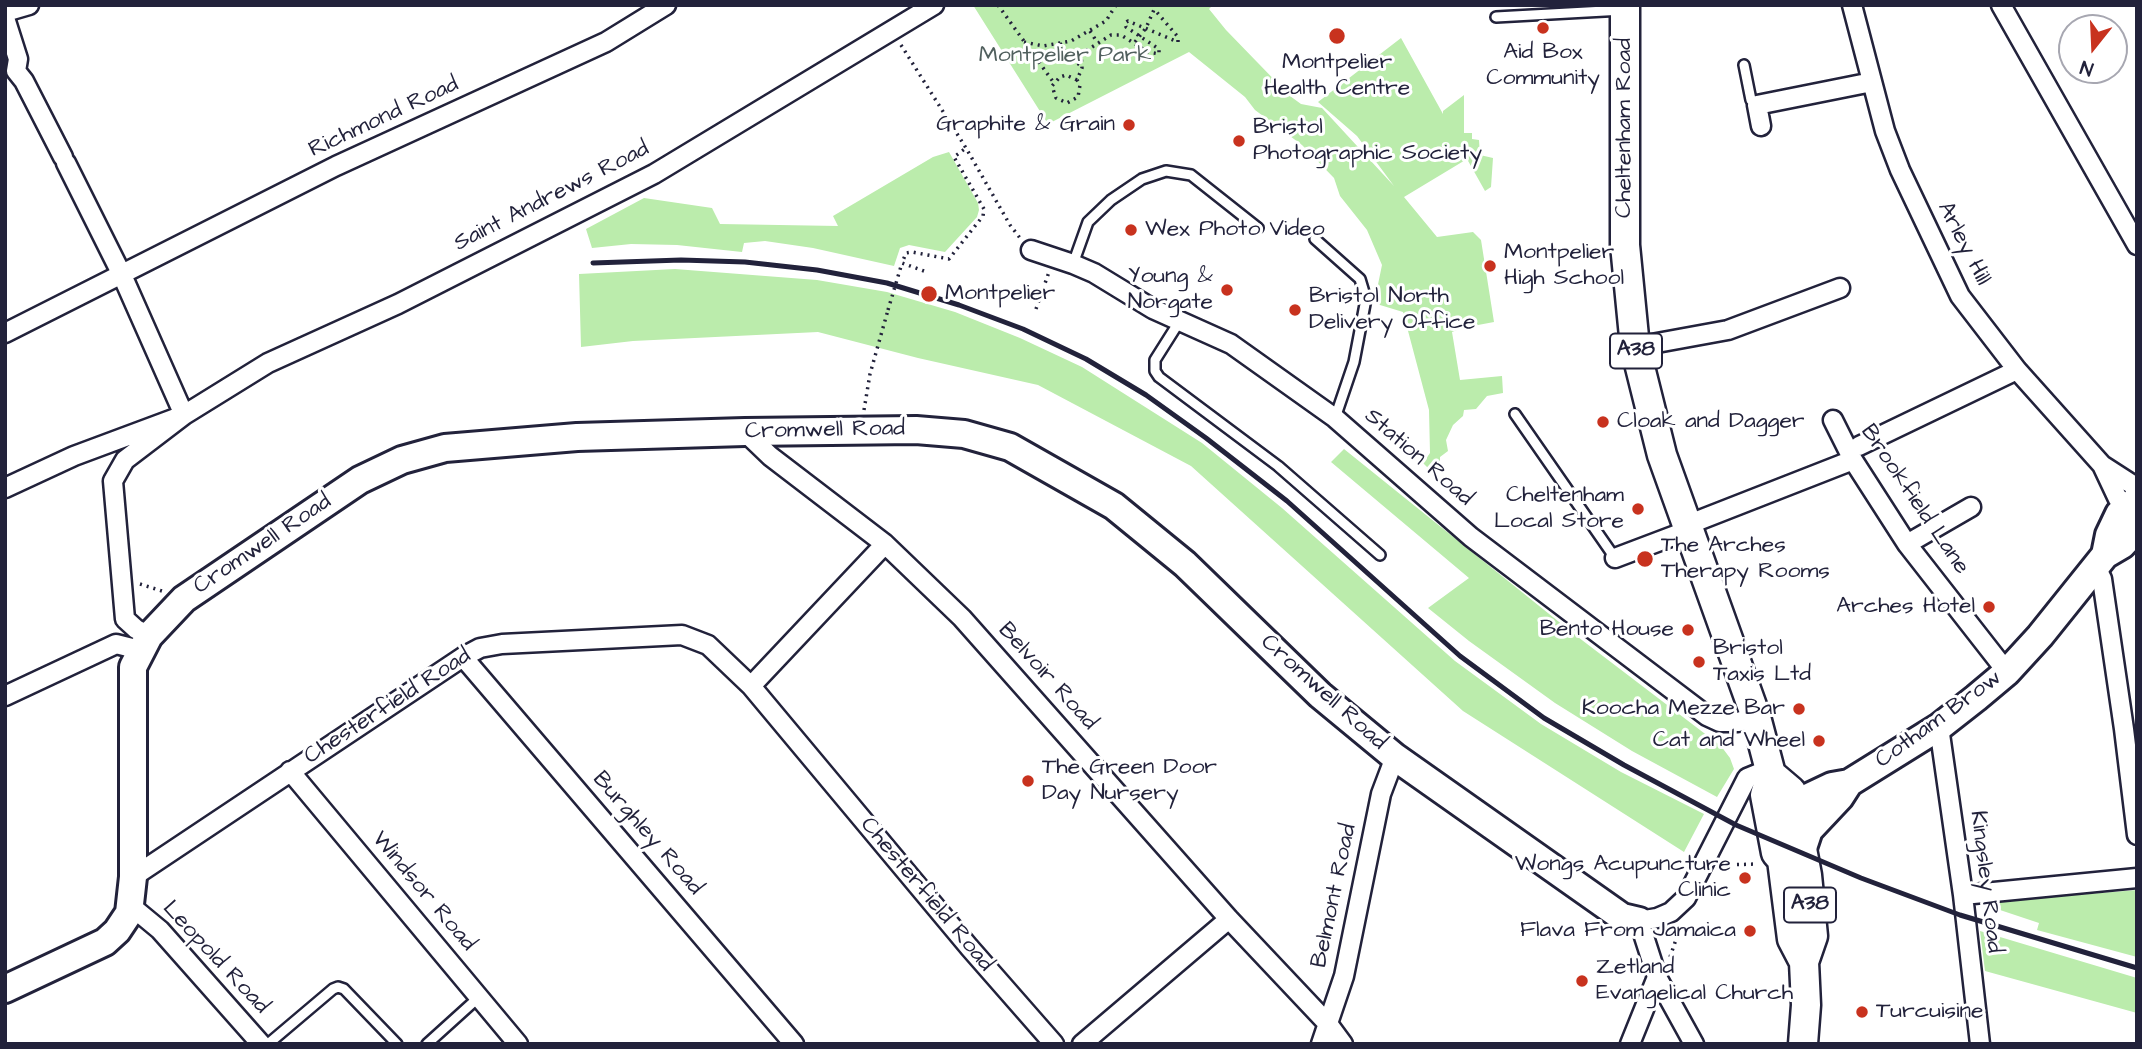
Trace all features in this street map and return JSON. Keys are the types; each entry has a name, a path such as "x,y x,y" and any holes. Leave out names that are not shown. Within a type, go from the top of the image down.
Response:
{"main road":[{"name":"Cheltenham Road","path":"1625,7 1625,245 1634,348 1662,455 1756,717 1770,772 1765,795 1776,853 1783,858"},
{"name":"Cheltenham Road","path":"1770,772 1791,791 1794,804 1783,858 1792,939 1804,962 1806,1005 1803,1044"}],"street":[{"path":"5,12 29,5"},
{"name":"Richmond Road","path":"5,333 335,166 606,42 667,5"},
{"name":"Saint Andrews Road","path":"144,643 125,619 120,577 113,481 125,460 184,415 268,363 398,304 654,174 934,5"},
{"name":"Arley Hill","path":"1852,5 1885,131 1937,253 1960,296 2017,370 2102,465 2133,485 2137,496"},
{"path":"2001,5 2137,245"},
{"path":"5,18 19,59 10,74 24,81 122,275 184,415"},
{"path":"1761,126 1757,105 1872,82"},
{"name":"Station Road","path":"1031,250 1073,264 1179,322 1231,344 1335,418 1471,537 1707,716 1720,722 1738,722 1756,717"},
{"path":"1634,348 1728,330 1840,288"},
{"path":"1615,558 1856,453 2017,370"},
{"name":"Saint Andrews Road","path":"5,488 74,456 184,415"},
{"name":"Brookfield Lane","path":"1833,420 1856,453 1908,544 2007,672"},
{"name":"Cromwell Road","path":"144,643 184,599 360,480 402,460 445,448 563,438 745,432 861,429 964,434 1010,447 1104,500 1185,564 1321,695 1395,757 1622,917 1639,921"},
{"name":"Belvoir Road","path":"745,432 770,456 885,544 962,618 1229,919 1329,1025 1343,1044"},
{"name":"Arley Hill","path":"2102,465 2118,499 2137,508"},
{"path":"1908,544 1970,507"},
{"name":"Cotham Brow","path":"2100,561 2119,513 2137,508"},
{"name":"Cotham Brow","path":"1794,804 1832,786 1849,783 1939,727 2007,672 2040,636 2100,561 2122,545 2137,529"},
{"path":"751,686 885,544"},
{"path":"2100,561 2132,759 2137,835"},
{"name":"Chesterfield Road","path":"133,877 480,648 502,644 682,635 708,645 751,686 969,947 1054,1044"},
{"path":"5,696 116,644 144,643 133,667 131,906 117,931 105,943 5,989"},
{"name":"Burghley Road","path":"463,657 794,1044"},
{"name":"Kingsley Road","path":"1939,727 1963,895 1980,1044"},
{"name":"Belmont Road","path":"1321,1044 1344,975 1381,793 1395,757"},
{"name":"Windsor Road","path":"290,771 518,1044"},
{"path":"1694,1044 1657,977 1639,921 1671,912 1686,898 1747,778 1770,772"},
{"name":"Cotham Brow","path":"1783,858 1840,797 1849,783"},
{"path":"1963,895 2137,878"},
{"name":"Leopold Road","path":"131,906 160,930 261,1044"},
{"path":"1082,1044 1229,919"},
{"path":"1630,1044 1657,977"}],"lane":[{"path":"1496,17 1625,7"},
{"path":"1744,65 1751,100 1757,105"},
{"path":"1073,264 1088,222 1111,200 1142,179 1166,171 1191,175 1258,228"},
{"path":"1315,239 1360,279 1366,299 1354,362 1335,418"},
{"path":"1179,322 1155,360 1155,372 1159,377 1268,459 1380,555"},
{"path":"1515,414 1615,558"},
{"path":"268,1044 338,987 344,989 397,1044"},
{"path":"427,1044 479,997"}],"path":[{"path":"998,5 1054,83"},
{"path":"1024,42 1043,46 1071,41 1110,18 1116,5"},
{"path":"1077,80 1082,66 1082,53 1115,34 1135,42 1148,52 1159,54 1159,49 1140,37 1126,27 1125,23 1132,21 1146,28 1175,43 1178,37 1155,7 1146,28 1140,37 1135,42"},
{"path":"896,27 1010,226 1031,250"},
{"path":"1090,30 1097,42"},
{"path":"1060,43 1069,59 1082,66"},
{"path":"1066,75 1077,80 1080,85 1078,97 1067,103 1056,98 1053,93 1054,83 1060,77 1066,75"},
{"path":"861,429 870,374 906,253 949,259 983,216 984,209 954,156 966,148"},
{"path":"1036,309 1054,257"},
{"path":"902,263 924,271"},
{"path":"120,577 184,599"},
{"path":"1704,862 1724,865 1783,858"},
{"path":"1657,977 1664,973 1682,922 1686,898"}],"green space":[{"name":"Montpelier Park","path":"973,5 1213,5 1209,9 1226,30 1290,96 1301,104 1322,108 1394,186 1357,136 1318,102 1401,38 1443,114 1443,111 1464,95 1464,133 1472,133 1472,139 1479,140 1480,155 1493,158 1491,187 1485,191 1467,159 1404,197 1437,237 1473,232 1481,240 1494,322 1452,332 1460,380 1502,376 1503,393 1487,396 1476,409 1464,410 1463,416 1453,425 1446,440 1448,451 1440,457 1436,470 1431,471 1423,463 1430,453 1429,410 1403,312 1380,305 1375,299 1382,265 1367,230 1340,196 1334,178 1302,145 1255,110 1245,97 1189,52 1048,124"},
{"path":"949,152 978,203 977,217 945,252 909,245 900,248 894,266 813,248 765,241 744,243 742,252 677,245 631,244 592,248 586,229 644,198 712,208 720,224 838,226 833,216 933,157"},
{"path":"675,269 817,280 887,292 955,312 1082,367 1202,443 1282,508 1455,661 1541,724 1621,772 1704,814 1684,852 1463,711 1191,466 1038,385 818,332 633,341 581,347 579,274"},
{"path":"1344,449 1574,634 1721,746 1734,769 1717,797 1632,751 1555,703 1428,608 1469,578 1331,462"},
{"path":"2137,890 2137,957 2037,930 2039,923 1979,903"},
{"path":"1980,931 2137,978 2137,1013 1985,971"}],"railway":[{"path":"593,263 681,260 745,262 817,270 887,283 959,305 1023,329 1086,359 1146,395 1206,438 1287,501 1460,656 1544,718 1624,765 1736,825 1861,878 1960,915 2137,968"}],"place":[{"name":"Aid Box Community","path":"1543,28"},
{"name":"Montpelier Health Centre","path":"1337,36"},
{"name":"Graphite & Grain","path":"1129,125"},
{"name":"Bristol Photographic Society","path":"1239,141"},
{"name":"Wex Photo Video","path":"1131,230"},
{"name":"Montpelier High School","path":"1490,266"},
{"name":"Young & Norgate","path":"1227,290"},
{"name":"Montpelier","path":"929,294"},
{"name":"Bristol North Delivery Office","path":"1295,310"},
{"name":"Cloak and Dagger","path":"1603,422"},
{"name":"Cheltenham Local Store","path":"1638,509"},
{"name":"The Arches Therapy Rooms","path":"1645,559"},
{"name":"Arches Hotel","path":"1989,607"},
{"name":"Bento House","path":"1688,630"},
{"name":"Bristol Taxis Ltd","path":"1699,662"},
{"name":"Koocha Mezze Bar","path":"1799,709"},
{"name":"Cat and Wheel","path":"1819,741"},
{"name":"The Green Door Day Nursery","path":"1028,781"},
{"name":"Wongs Acupuncture Clinic","path":"1745,878"},
{"name":"Flava From Jamaica","path":"1750,931"},
{"name":"Zetland Evangelical Church","path":"1582,981"},
{"name":"Turcuisine","path":"1862,1012"}]}
